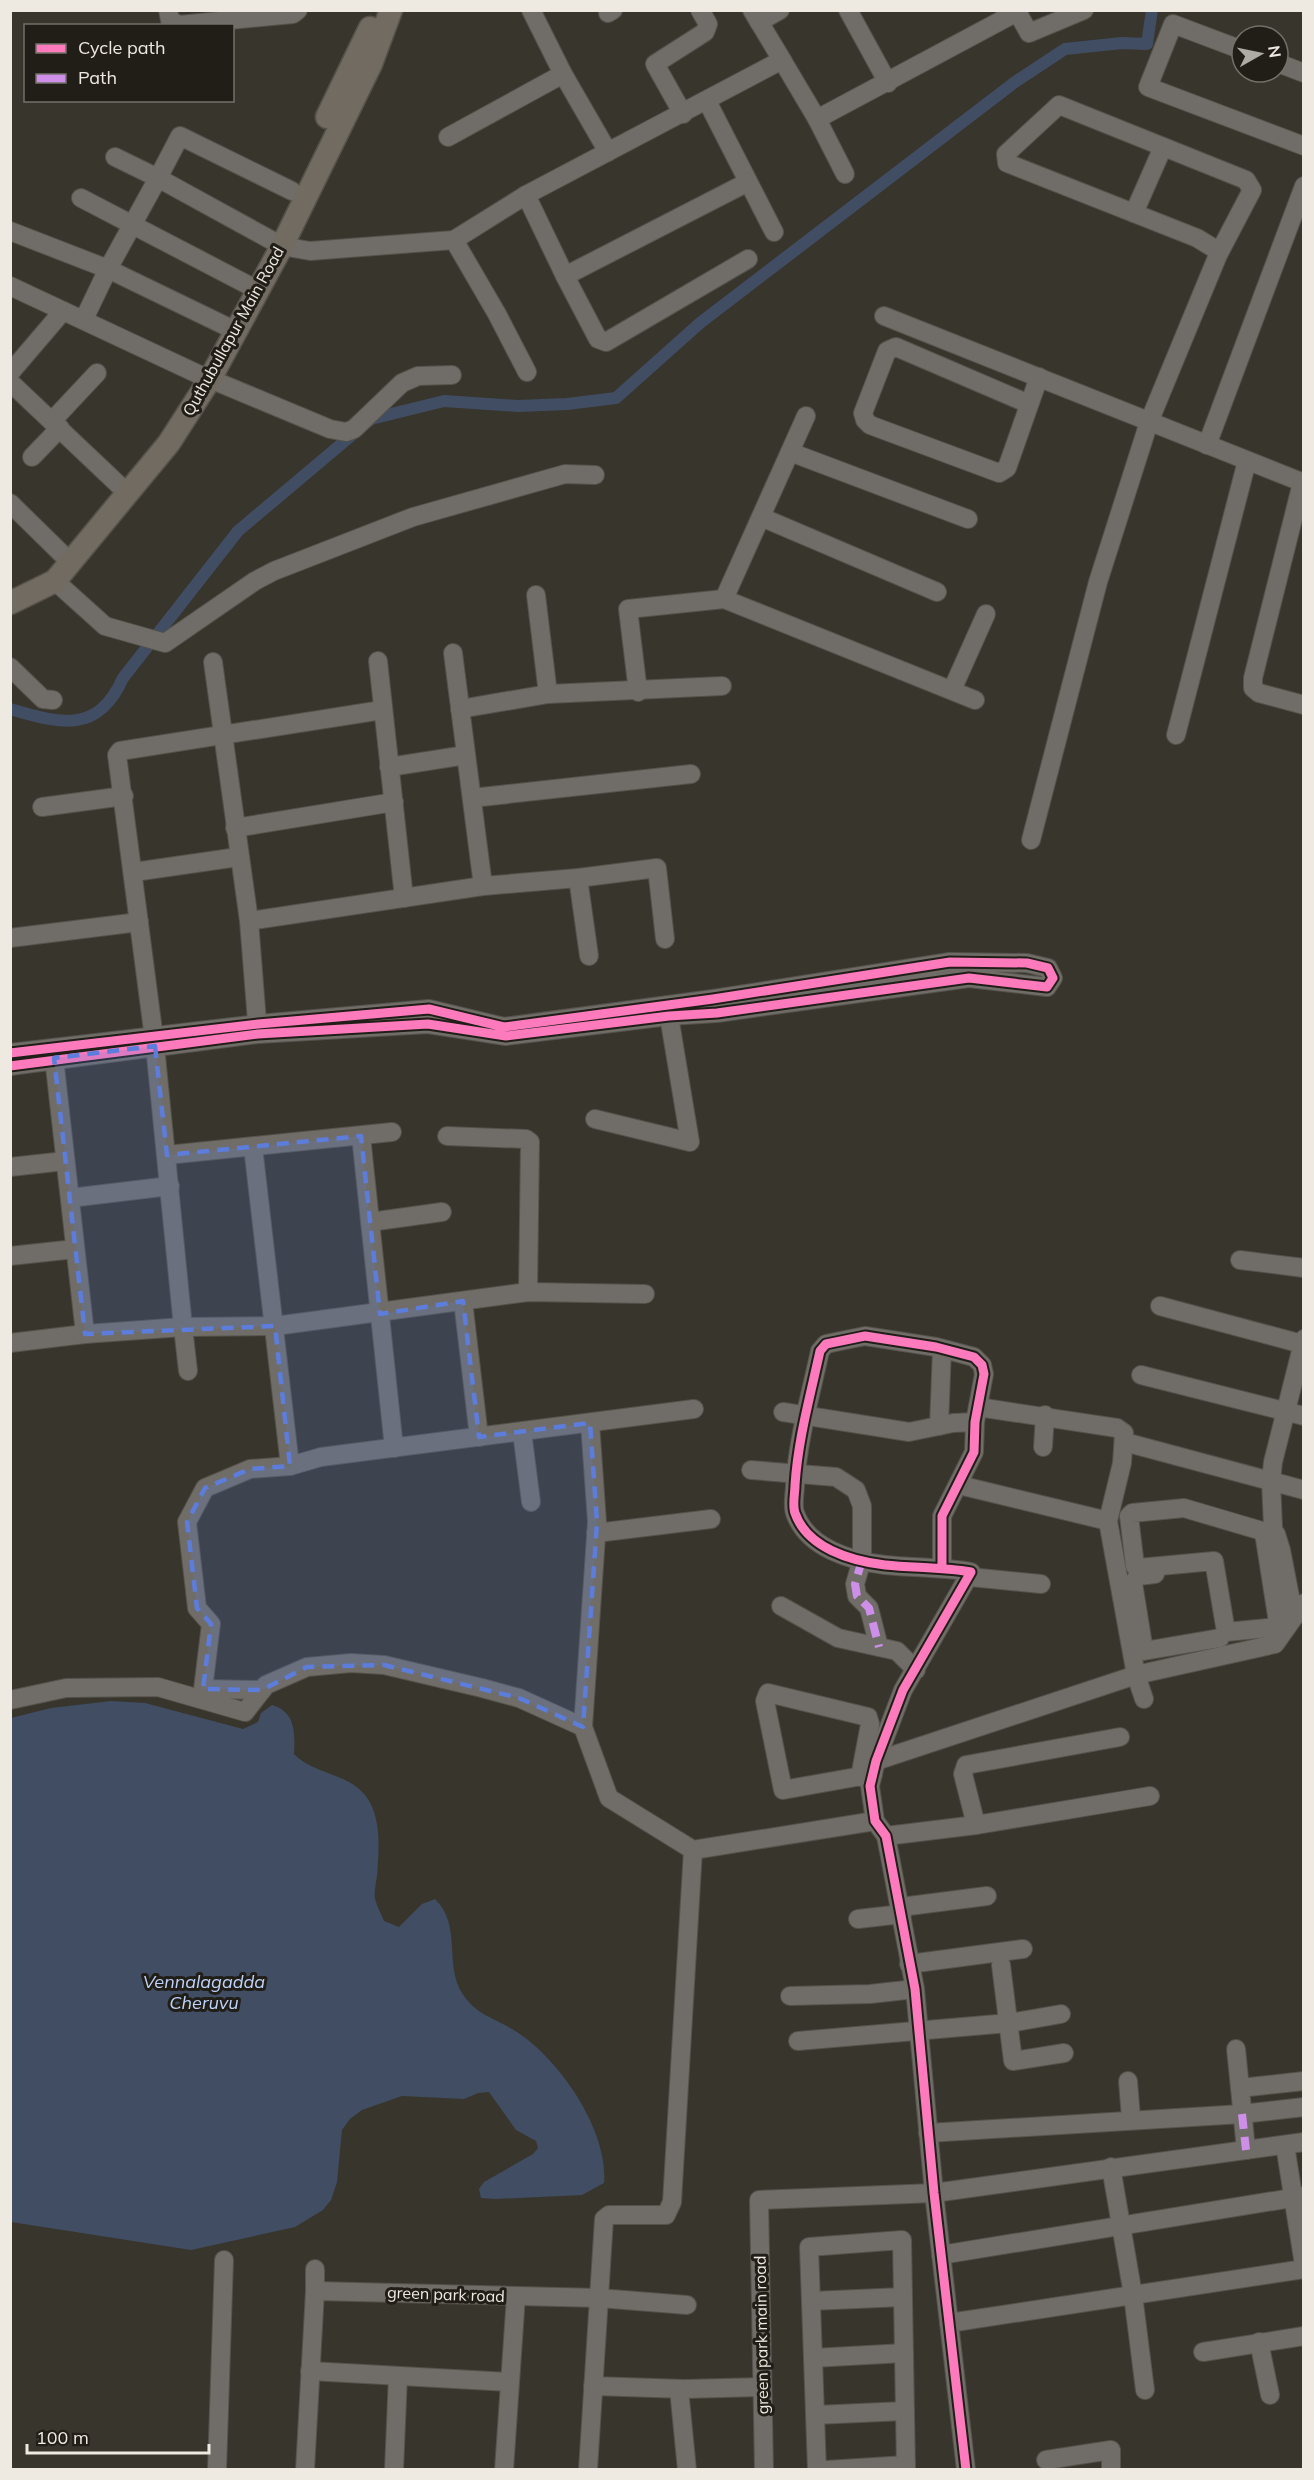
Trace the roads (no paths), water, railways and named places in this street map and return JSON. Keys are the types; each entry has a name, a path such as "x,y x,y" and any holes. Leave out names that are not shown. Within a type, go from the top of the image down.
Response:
{"main road":[{"name":"Quthubullapur Main Road","path":"232,329 248,285 275,243 292,191 378,10"},
{"name":"Quthubullapur Main Road","path":"10,603 55,582 169,443 232,329 275,243 371,64 391,10"},
{"name":"Quthubullapur Main Road","path":"10,589 44,572 63,555 122,488 205,377"}],"street":[{"path":"168,10 170,20 179,24 293,14 298,10"},
{"path":"531,10 563,74 608,152"},
{"path":"683,114 651,56 705,32 708,24 700,10"},
{"path":"780,10 756,16 817,119 845,174"},
{"path":"848,10 888,83"},
{"path":"817,119 888,83 1017,11 1029,33 1084,10"},
{"path":"1230,44 1175,17 1148,87 1304,146"},
{"path":"115,157 158,178 275,243 310,251 454,240 526,195 782,60"},
{"path":"448,137 563,74"},
{"path":"707,101 774,232"},
{"path":"1031,840 1098,582 1149,422 1218,255 1252,186 1246,180 1059,105 1006,154 1007,163 1197,238 1215,249 1218,255"},
{"path":"84,319 108,269 180,136 292,191"},
{"path":"1134,213 1163,147"},
{"path":"565,276 748,182"},
{"path":"1207,445 1304,186"},
{"path":"526,195 598,339 606,342 748,259"},
{"path":"81,198 248,285"},
{"path":"10,231 108,269 232,329"},
{"path":"454,240 497,314 527,372"},
{"path":"10,286 205,377 330,429 346,432 354,429 402,383 418,376 452,375"},
{"path":"10,373 63,311"},
{"path":"884,316 1303,483 1252,678 1253,688 1259,693 1304,705"},
{"path":"1029,404 896,347 887,351 863,413 865,420 870,424 999,473 1007,468 1039,377"},
{"path":"32,457 97,373"},
{"path":"10,382 122,488"},
{"path":"724,599 806,416"},
{"path":"790,452 968,519"},
{"path":"1176,735 1247,461"},
{"path":"55,582 105,626 154,642 165,643 255,581 413,517 565,474 595,475"},
{"path":"10,503 63,555"},
{"path":"760,518 937,592"},
{"path":"536,595 548,694"},
{"path":"638,692 628,609 724,599 975,700"},
{"path":"952,690 986,615"},
{"path":"453,653 483,886"},
{"path":"378,661 404,898"},
{"path":"213,662 238,857 249,921 258,1029"},
{"path":"10,667 43,699 53,700"},
{"path":"460,709 548,694 638,692 722,686"},
{"path":"188,1371 155,1041 117,755 120,751 382,710"},
{"path":"389,767 466,755"},
{"path":"472,798 691,774"},
{"path":"42,807 124,796"},
{"path":"235,828 393,802"},
{"path":"134,872 238,857"},
{"path":"249,921 483,886 578,879 657,868 666,939"},
{"path":"578,879 590,956"},
{"path":"10,938 140,922"},
{"path":"10,1053 155,1041 258,1029 433,1018 504,1027 713,999 950,962 1027,963 1048,968 1053,978 1047,987 969,978 717,1013 669,1016 506,1036 433,1018"},
{"path":"595,1119 690,1142 669,1016"},
{"path":"10,1066 155,1041"},
{"path":"54,1058 85,1334"},
{"path":"167,1155 392,1132"},
{"path":"361,1136 394,1448"},
{"path":"447,1136 526,1139 530,1142 528,1292"},
{"path":"253,1147 290,1466"},
{"path":"10,1167 65,1161"},
{"path":"69,1198 170,1186"},
{"path":"370,1222 442,1212"},
{"path":"10,1256 75,1249"},
{"path":"1240,1260 1304,1268"},
{"path":"10,1343 85,1334 183,1327 275,1326 380,1314 528,1292 645,1294"},
{"path":"463,1301 479,1437"},
{"path":"1160,1306 1303,1341 1273,1462 1271,1481 1274,1551 1284,1626"},
{"path":"870,1770 903,1690 971,1572 942,1567 884,1565 862,1560 833,1551 814,1541 803,1528 794,1511 796,1452 820,1351 826,1344 865,1336 942,1349 974,1357 981,1365 984,1374 976,1414 974,1452 942,1516 942,1567"},
{"path":"939,1426 942,1349"},
{"path":"1141,1375 1304,1416"},
{"path":"262,1690 203,1689 211,1624 197,1608 187,1522 205,1488 250,1469 290,1466 321,1457 694,1409"},
{"path":"783,1412 909,1432 926,1431 976,1414 1045,1415 1118,1428 1124,1433 1122,1463 1108,1521 1137,1650"},
{"path":"1043,1447 1045,1415"},
{"path":"590,1423 596,1533 584,1726 596,1767 609,1798 693,1850 875,1821"},
{"path":"522,1432 531,1502"},
{"path":"1132,1444 1304,1490"},
{"path":"751,1470 836,1477 856,1490 862,1506 862,1560 855,1584 857,1596 869,1608 879,1647"},
{"path":"959,1485 1108,1521"},
{"path":"1184,1508 1262,1531 1284,1626 1226,1632 1214,1561 1138,1568 1135,1566 1129,1516 1132,1513 1184,1508"},
{"path":"596,1533 711,1519"},
{"path":"1144,1699 1136,1675 1137,1650 1133,1583 1138,1576 1209,1570 1222,1647"},
{"path":"970,1577 1041,1584"},
{"path":"781,1606 838,1638 897,1651 916,1670"},
{"path":"966,2469 933,2193 915,1989 909,1964 902,1910 886,1836 875,1821 870,1786 870,1770 870,1724 868,1717 768,1693 765,1701 783,1790 870,1770 1136,1675 1284,1626"},
{"path":"1137,1650 1147,1652 1222,1647"},
{"path":"10,1700 66,1688 158,1687 245,1712 266,1685 307,1667 351,1663 384,1665 519,1698 584,1726"},
{"path":"976,1825 963,1774 966,1765 1120,1737"},
{"path":"886,1836 976,1825 1150,1796"},
{"path":"588,2469 606,2216 666,2215 672,2202 693,1850"},
{"path":"858,1918 987,1896"},
{"path":"909,1964 1023,1949"},
{"path":"1001,1965 1013,2061 1064,2054"},
{"path":"790,1996 870,1994 915,1989"},
{"path":"798,2041 1009,2023 1061,2014"},
{"path":"1236,2049 1246,2150"},
{"path":"1128,2081 1131,2118"},
{"path":"1240,2088 1304,2081"},
{"path":"928,2133 1131,2118 1242,2114 1304,2107"},
{"path":"933,2193 1304,2142"},
{"path":"949,2323 1304,2267 1298,2197 1285,2145"},
{"path":"1111,2167 1133,2295 1145,2390"},
{"name":"green park main road","path":"764,2469 759,2200 933,2193"},
{"path":"941,2255 1120,2228 1298,2197"},
{"path":"816,2469 809,2247 902,2240 906,2467 826,2469"},
{"path":"217,2469 224,2260"},
{"path":"305,2469 315,2269"},
{"name":"green park road","path":"315,2290 599,2298 687,2306"},
{"path":"504,2469 516,2296"},
{"path":"811,2301 903,2297"},
{"path":"1203,2352 1304,2336"},
{"path":"1259,2342 1270,2395"},
{"path":"813,2358 904,2353"},
{"path":"310,2371 509,2382"},
{"path":"394,2469 398,2376"},
{"path":"593,2386 688,2389 762,2387"},
{"path":"687,2469 688,2389"},
{"path":"815,2415 905,2411"},
{"path":"1046,2460 1111,2450 1111,2469"}],"water":[{"name":"Vennalagadda Cheruvu","path":"111,1701 145,1703 243,1729 258,1722 261,1713 272,1705 286,1713 294,1731 294,1754 310,1765 349,1782 365,1795 370,1803 378,1834 375,1899 384,1921 399,1927 422,1904 435,1899 443,1909 448,1921 454,1970 462,1993 472,2006 529,2041 562,2075 577,2096 598,2140 603,2162 604,2183 582,2195 481,2198 479,2189 484,2182 533,2154 538,2148 536,2141 516,2130 489,2092 478,2093 464,2099 402,2096 362,2110 350,2119 342,2130 337,2182 331,2200 323,2210 295,2227 191,2250 11,2222 11,1718 51,1708"}],"waterway":[{"path":"10,709 62,721 90,716 102,709 113,696 123,678 238,531 371,419 444,401 518,406 567,404 616,398 700,323 1015,82 1065,49 1122,43 1147,44 1152,10"}]}
